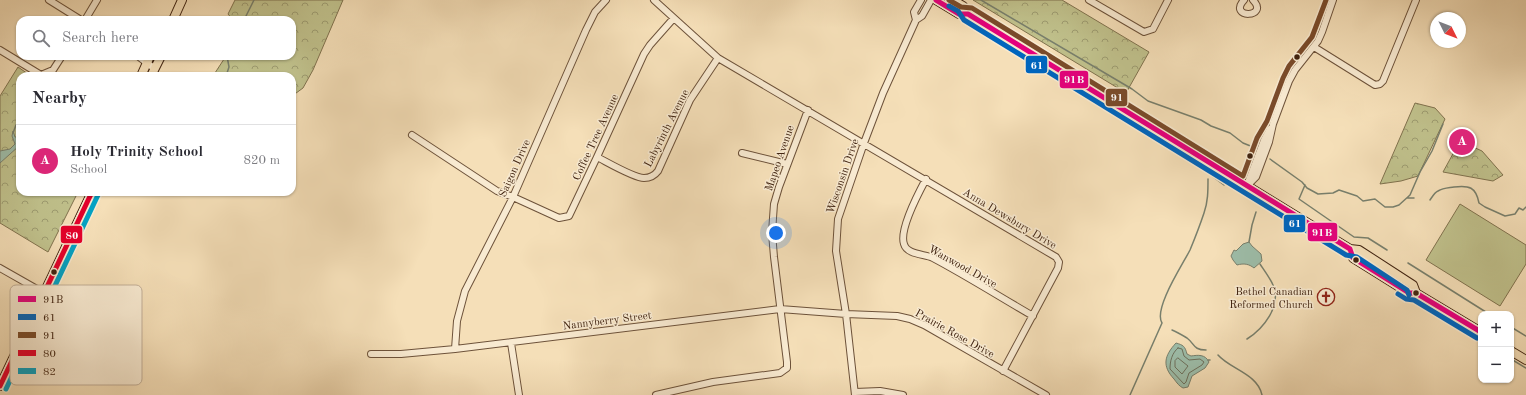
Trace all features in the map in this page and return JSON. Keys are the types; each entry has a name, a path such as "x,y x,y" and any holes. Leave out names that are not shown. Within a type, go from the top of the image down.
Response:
{"main road":[{"path":"175,16 182,0"},
{"path":"936,0 959,14 968,14"},
{"path":"953,0 963,6 968,14 1247,186 1350,249 1359,250 1413,285 1416,293 1478,330"},
{"path":"143,72 148,60"},
{"path":"153,72 159,60"},
{"path":"48,285 90,196"},
{"path":"1514,352 1526,360"},
{"path":"0,386 10,365"}],"street":[{"path":"49,0 75,16"},
{"path":"87,16 97,0"},
{"name":"Saigon Drive","path":"454,349 457,320 465,292 513,196 586,30 595,12 606,0"},
{"path":"654,0 718,58 864,143"},
{"name":"Wisconsin Drive","path":"916,20 914,12 921,0"},
{"name":"Wisconsin Drive","path":"855,393 846,314 836,251 836,231 840,213 864,143 888,80 916,20 922,16 931,0"},
{"path":"1088,0 1144,32 1153,30 1168,0"},
{"path":"1244,0 1240,9 1243,13 1248,15 1254,13 1256,8 1256,3 1253,0"},
{"path":"1247,186 1264,140 1273,124 1292,76 1314,47 1322,32 1333,0"},
{"path":"1314,47 1375,85 1380,84 1383,81 1416,0"},
{"name":"Coffee Tree Avenue","path":"513,196 559,218 569,216 644,54 673,18"},
{"path":"0,50 16,60"},
{"name":"Labyrinth Avenue","path":"597,157 640,177 647,178 655,175 693,96 718,58"},
{"path":"16,60 36,72"},
{"path":"48,72 53,70 59,60"},
{"path":"148,60 153,72"},
{"name":"Mapeo Avenue","path":"656,395 713,382 780,373 787,368 772,233 775,200 808,110"},
{"path":"412,135 497,191 513,196"},
{"name":"Anna Dewsbury Drive","path":"864,143 1056,257 1059,262 1058,267 1003,371"},
{"path":"742,153 787,164"},
{"name":"Wanwood Drive","path":"926,179 913,204 907,221 903,240 906,248 911,252 931,257 1033,316"},
{"path":"0,268 30,285"},
{"name":"Nannyberry Street","path":"371,354 401,354 511,343 780,309 846,314"},
{"name":"Prairie Rose Drive","path":"846,314 889,315 910,319 924,325 1046,395"},
{"path":"511,343 519,395"},
{"path":"855,393 880,391 903,395"}],"green space":[{"path":"235,0 343,0 313,70 303,88 296,93 296,72 216,72 223,60 296,60 296,16 230,16 228,14"},
{"path":"973,0 1062,0 1149,52 1126,93"},
{"path":"18,67 25,72 16,72 16,196 76,196 48,252 0,223 0,96"},
{"path":"1415,103 1435,108 1445,119 1418,176 1401,181 1380,184"},
{"path":"1460,141 1482,151 1503,175 1493,181 1443,172"},
{"path":"1460,204 1526,245 1526,264 1500,306 1426,260"}],"water":[{"path":"13,131 16,137 16,149 0,163 0,151 10,149 15,144 12,136"},
{"path":"1249,242 1261,254 1262,261 1254,268 1246,264 1237,265 1231,256 1234,250 1236,251 1243,244"},
{"path":"1176,343 1183,346 1187,354 1191,356 1203,356 1209,362 1205,368 1192,376 1188,387 1183,388 1179,385 1170,374 1166,365 1169,352"}],"waterway":[{"path":"246,16 254,0"},
{"path":"981,0 1132,89 1148,101 1201,120 1211,126 1230,133 1243,143 1253,147"},
{"path":"958,17 1103,102 1173,147 1224,185"},
{"path":"227,72 229,67 228,60"},
{"path":"1270,159 1302,182 1307,188 1318,194 1333,193 1339,190 1357,196 1363,201 1375,199 1385,207 1393,207 1399,205 1410,195 1420,172 1432,151 1443,124"},
{"path":"13,133 16,125"},
{"path":"1130,395 1162,323 1160,316 1165,297 1190,250 1201,222 1207,201 1208,179"},
{"path":"1305,185 1299,199 1354,237 1368,238 1387,250"},
{"path":"1430,200 1435,193 1440,190 1464,186 1474,190 1479,203 1505,216 1515,214 1519,208 1523,210 1526,207"},
{"path":"1407,198 1414,198"},
{"path":"1252,199 1349,258"},
{"path":"1249,242 1256,212"},
{"path":"1408,263 1484,311"},
{"path":"1247,339 1265,323 1273,309 1275,301 1273,285 1260,264"},
{"path":"1411,297 1478,338"},
{"path":"1514,329 1526,336"},
{"path":"1172,330 1190,340 1196,348 1206,350"},
{"path":"1218,355 1255,382 1262,395"},
{"path":"1514,361 1526,368"}],"transit line":[{"name":"91B","path":"936,0 959,14 968,14 1350,249 1353,258 1409,293 1416,293 1478,330"},
{"name":"91","path":"949,0 961,7 972,8 1243,176 1257,138 1267,121 1283,78 1289,66 1312,37 1326,0"},
{"name":"61","path":"949,6 958,11 964,20 1346,255 1357,257 1407,290 1409,295"},
{"name":"80","path":"48,285 90,196"},
{"name":"82","path":"55,285 98,196"},
{"name":"61","path":"1398,294 1406,299 1414,300 1477,338"},
{"name":"80","path":"0,386 10,365"},
{"name":"82","path":"6,389 10,381"}],"place":[{"name":"Holy Trinity School","path":"1462,142"},
{"name":"Bethel Canadian Reformed Church","path":"1326,297"}]}
